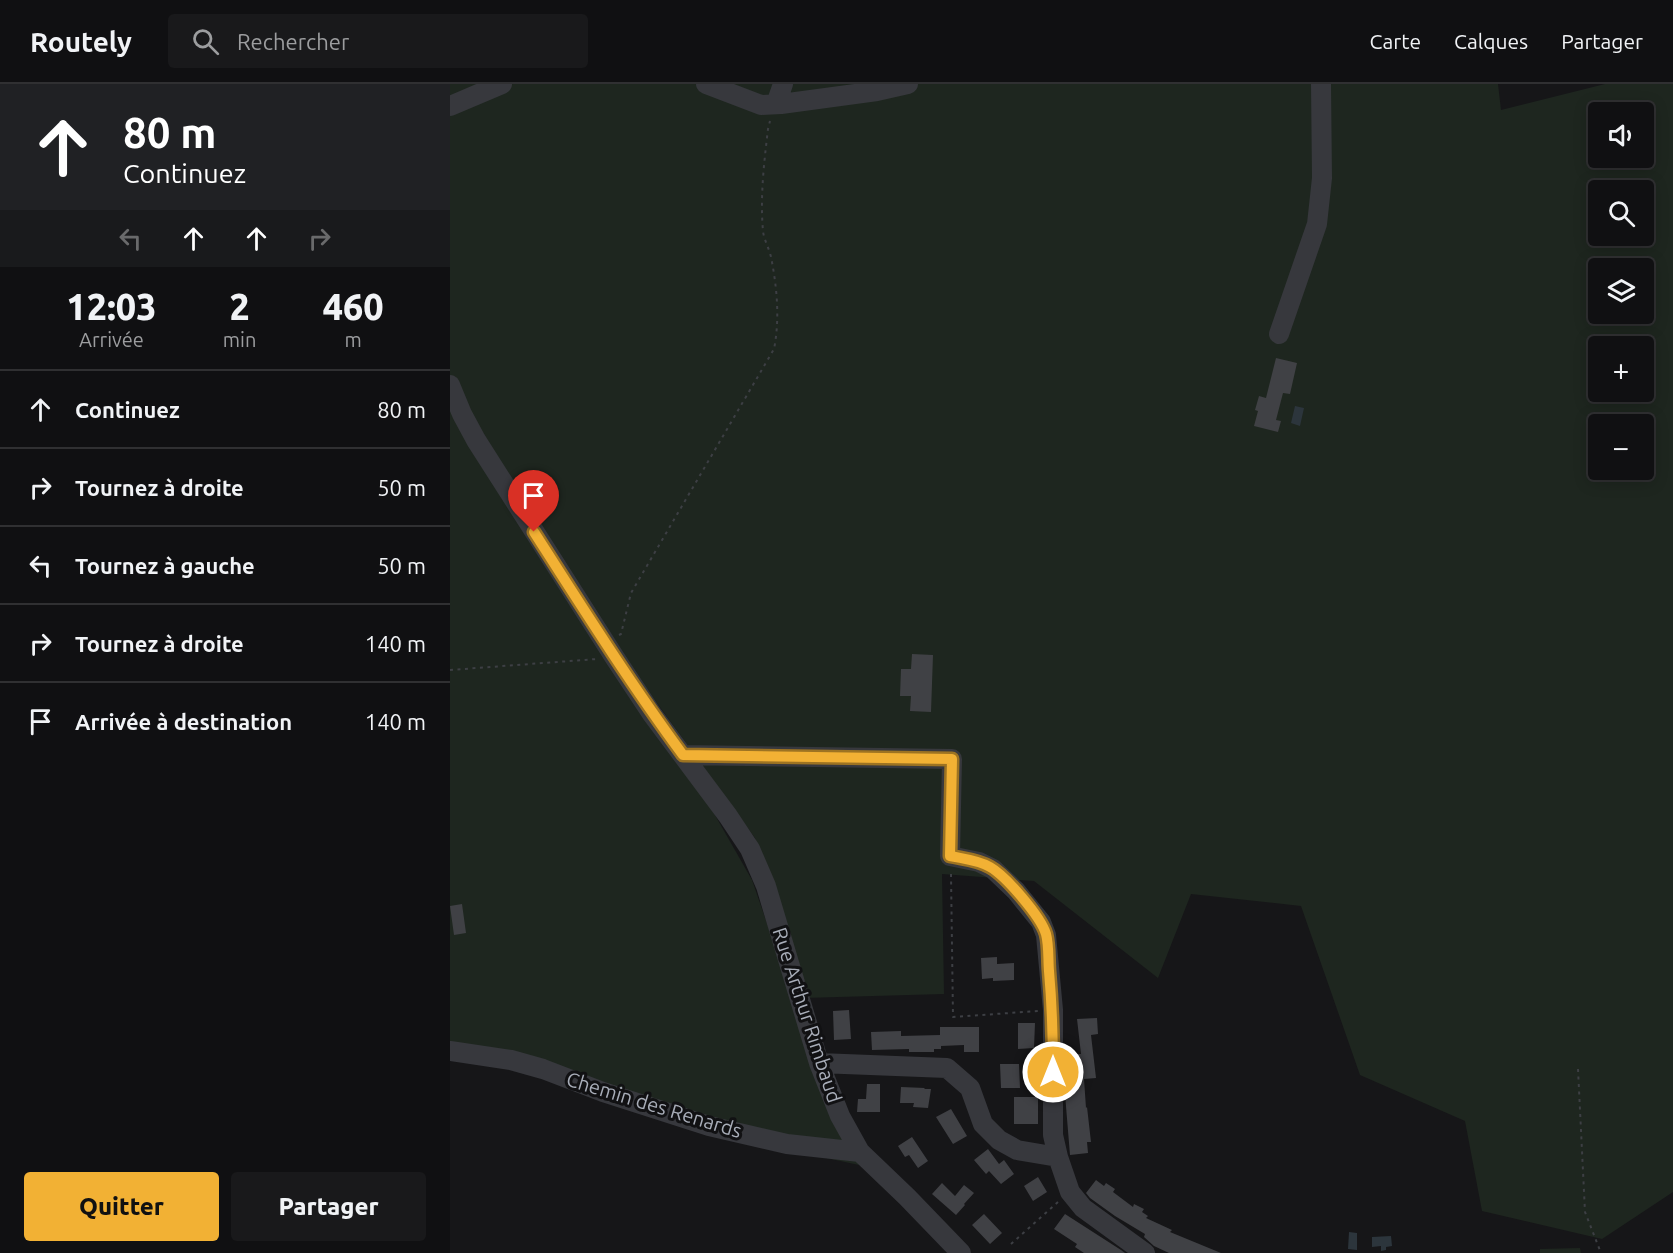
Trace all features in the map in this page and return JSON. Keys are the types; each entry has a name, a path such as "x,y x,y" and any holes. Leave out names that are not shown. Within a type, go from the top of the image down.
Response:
{"street":[{"path":"450,106 502,84"},
{"path":"706,84 761,105 877,91 908,84"},
{"path":"776,104 783,84"},
{"path":"1279,334 1317,224 1322,178 1321,84"},
{"name":"Rue Arthur Rimbaud","path":"450,385 456,414 476,440 652,714 750,849 766,886 819,1063 840,1116 860,1152 962,1253"},
{"path":"683,755 952,759 950,856 979,862 993,869 1034,912 1046,935 1053,1010 1053,1135 1070,1192 1083,1208 1145,1253"},
{"name":"Chemin des Renards","path":"450,1051 511,1060 543,1069 603,1092 709,1126 787,1144 860,1152"},
{"path":"819,1063 947,1068 970,1088 983,1124 999,1140 1017,1150 1058,1157"}],"path":[{"path":"450,670 611,652 621,634 631,593 774,349 777,334 777,310 771,254 763,233 763,179 768,129 776,104"},
{"path":"950,856 953,1017 1053,1010"},
{"path":"1578,1069 1585,1212 1601,1253"},
{"path":"1011,1244 1070,1192"}],"shaded area":[{"path":"450,84 1498,84 1501,110 1605,84 1673,84 1673,1192 1602,1239 1482,1211 1465,1121 1360,1075 1301,906 1191,894 1158,978 1034,881 942,874 944,994 803,998 755,838 630,666 752,880 835,1120 859,1165 682,1127 523,1071 450,1060"},
{"path":"1295,406 1304,408 1300,426 1291,423"},
{"path":"1349,1232 1357,1233 1357,1250 1348,1249"},
{"path":"1391,1236 1392,1246 1386,1247 1386,1250 1381,1251 1381,1246 1372,1247 1372,1237"},
{"path":"1580,1248 1581,1253 1540,1253 1540,1249"}],"building":[{"path":"1276,358 1297,363 1290,394 1283,393 1276,420 1281,421 1278,432 1254,426 1259,396 1266,398"},
{"path":"912,654 933,655 931,712 910,711 911,696 900,696 901,669 911,669"},
{"path":"462,904 466,933 454,935 450,906"},
{"path":"997,957 997,964 1014,963 1014,980 982,979 981,958"},
{"path":"849,1010 851,1039 834,1040 833,1011"},
{"path":"1097,1018 1098,1034 1091,1035 1096,1078 1084,1079 1091,1142 1087,1142 1088,1153 1070,1155 1065,1094 1074,1093 1072,1068 1076,1068 1075,1054 1081,1054 1077,1019"},
{"path":"1018,1023 1035,1023 1034,1048 1018,1049"},
{"path":"940,1027 979,1027 979,1052 964,1052 964,1045 941,1046 941,1049 934,1049 934,1052 909,1052 909,1049 872,1050 871,1032 901,1031 901,1036 940,1035"},
{"path":"1000,1064 1019,1064 1020,1088 1001,1088"},
{"path":"867,1084 880,1084 880,1112 857,1112 858,1099 866,1099"},
{"path":"901,1087 931,1089 928,1108 913,1107 914,1103 900,1103"},
{"path":"1014,1097 1038,1097 1038,1124 1014,1124"},
{"path":"951,1109 967,1136 953,1144 936,1117"},
{"path":"912,1137 928,1161 918,1168 909,1155 905,1157 898,1146"},
{"path":"988,1149 999,1164 1004,1160 1014,1174 1001,1184 989,1171 986,1174 974,1160"},
{"path":"1038,1177 1047,1192 1033,1201 1024,1186"},
{"path":"1096,1180 1104,1186 1106,1183 1115,1189 1113,1192 1133,1207 1134,1204 1144,1209 1142,1212 1148,1216 1146,1218 1172,1230 1170,1232 1221,1253 1169,1253 1154,1246 1144,1237 1145,1234 1090,1198 1086,1193"},
{"path":"942,1183 955,1196 964,1185 974,1193 956,1215 932,1194"},
{"path":"984,1214 1002,1233 990,1244 972,1225"},
{"path":"1065,1214 1125,1253 1084,1253 1075,1247 1077,1244 1054,1229"}],"route":[{"path":"534,532 652,714 683,755 952,759 950,856 979,862 993,869 1034,912 1046,935 1053,1010 1053,1072"}]}
